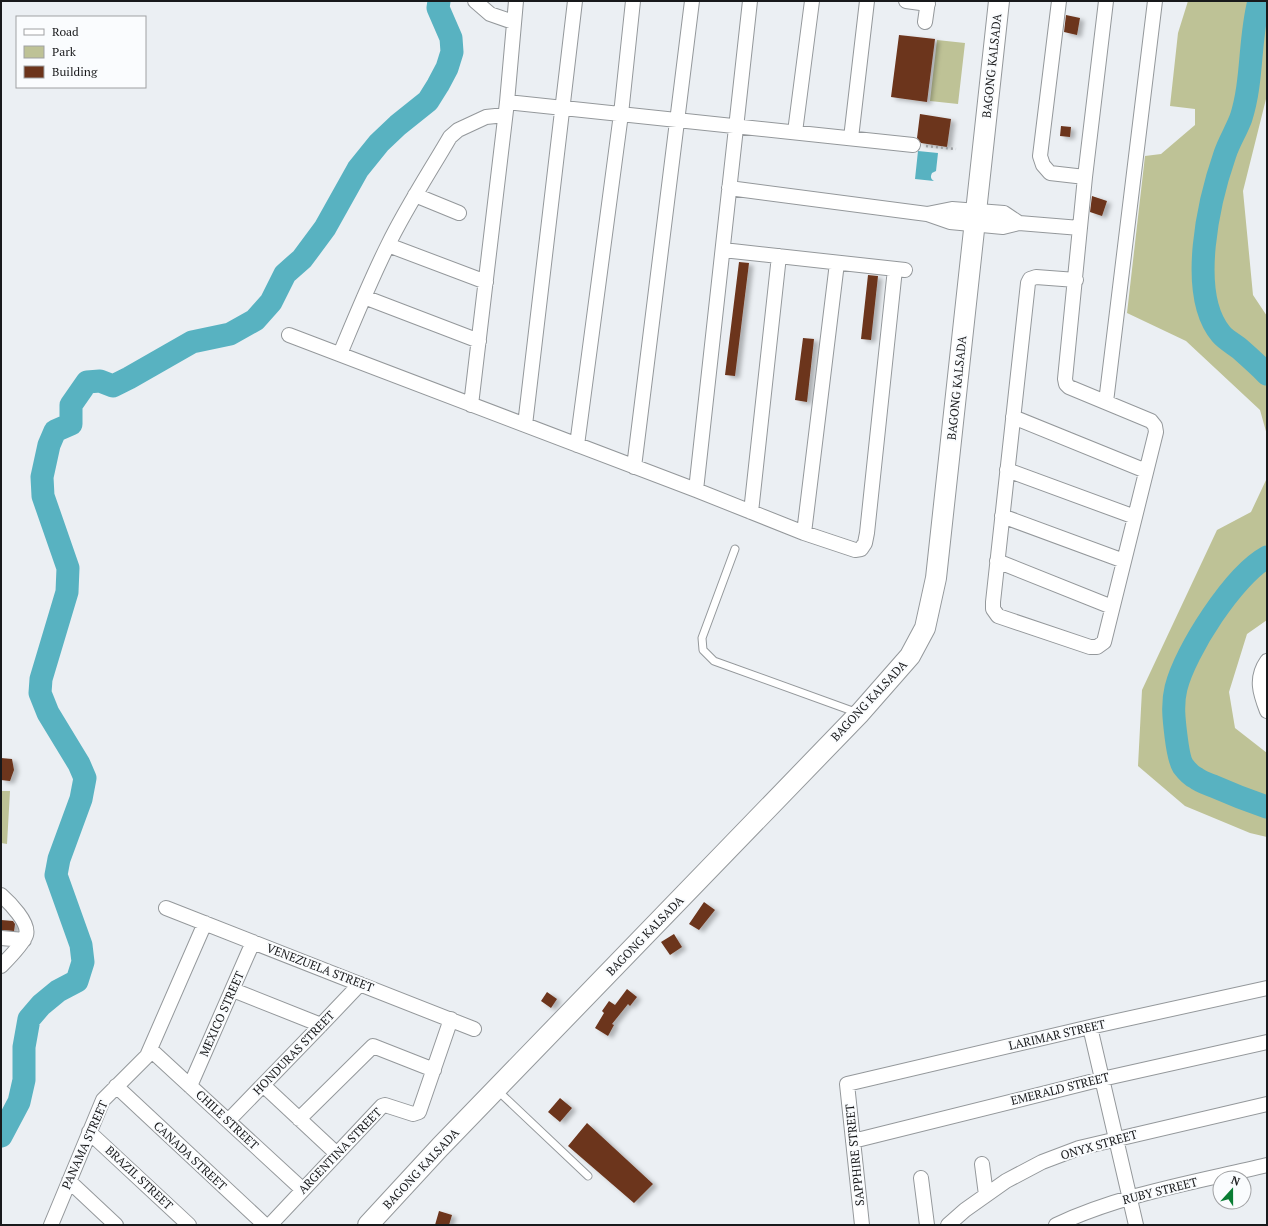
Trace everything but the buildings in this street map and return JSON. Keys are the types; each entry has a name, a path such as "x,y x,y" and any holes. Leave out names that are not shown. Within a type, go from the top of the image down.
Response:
{"street":[{"path":"475,1 490,14 513,22"},
{"path":"471,404 506,108 516,1"},
{"path":"525,425 575,1"},
{"path":"577,445 621,114 633,1"},
{"path":"634,467 692,1"},
{"path":"696,490 750,1"},
{"path":"795,132 812,1"},
{"path":"851,138 867,1"},
{"path":"906,1 928,2 925,22"},
{"name":"BAGONG KALSADA","path":"368,1225 860,713 910,656 926,628 936,578 999,1"},
{"path":"1059,1 1040,156 1043,165 1050,173 1085,177"},
{"path":"1076,280 1036,277 1030,279 1028,283 993,609 998,616 1090,647 1096,647 1104,642 1156,432 1155,426 1151,422 1069,387 1066,384 1065,379 1076,280 1085,177 1106,1"},
{"path":"1106,402 1155,1"},
{"path":"340,354 388,245 415,194 450,137 458,130 506,108 563,108 913,145"},
{"path":"729,188 927,214 950,222 976,218 1003,227 1019,223 1080,228"},
{"path":"415,194 459,213"},
{"path":"388,245 486,282"},
{"path":"290,335 804,532 855,550 861,549 865,543 867,533 900,270 723,250"},
{"path":"751,512 779,256"},
{"path":"804,532 837,263"},
{"path":"364,297 479,341"},
{"path":"1013,417 1146,471"},
{"path":"1007,470 1135,517"},
{"path":"1002,516 1124,561"},
{"path":"997,561 1112,607"},
{"path":"1267,661 1259,681 1261,695 1267,711"},
{"path":"1,895 15,910 26,926 27,933 24,940 1,966"},
{"name":"VENEZUELA STREET","path":"166,908 474,1029"},
{"name":"PANAMA STREET","path":"51,1225 103,1100 147,1056 151,1050 205,923"},
{"path":"1,938 24,940"},
{"name":"MEXICO STREET","path":"190,1086 253,942"},
{"name":"HONDURAS STREET","path":"228,1120 360,984"},
{"name":"LARIMAR STREET","path":"847,1084 1090,1027 1267,988"},
{"path":"233,990 321,1025"},
{"name":"ARGENTINA STREET","path":"270,1225 382,1106 385,1105 413,1114 419,1112 450,1020"},
{"path":"1090,1027 1131,1198 1136,1225"},
{"name":"EMERALD STREET","path":"853,1141 1102,1079 1267,1042"},
{"path":"299,1119 373,1046 434,1070"},
{"name":"CHILE STREET","path":"151,1050 303,1190"},
{"name":"SAPPHIRE STREET","path":"847,1084 862,1225"},
{"path":"263,1085 337,1154"},
{"name":"CANADA STREET","path":"116,1086 265,1225"},
{"name":"ONYX STREET","path":"948,1225 965,1210 1006,1181 1042,1162 1079,1148 1267,1104"},
{"name":"BRAZIL STREET","path":"90,1132 189,1225"},
{"path":"982,1164 986,1195"},
{"name":"RUBY STREET","path":"1056,1225 1080,1214 1131,1198 1267,1165"},
{"path":"921,1178 926,1225"},
{"path":"69,1181 116,1225"}],"lane":[{"path":"735,549 702,638 703,650 714,661 860,713"},
{"path":"497,1090 588,1176"}],"path":[{"path":"913,145 956,149"}],"green space":[{"path":"1188,1 1267,1 1267,95 1243,191 1253,295 1267,316 1267,435 1260,410 1186,341 1127,313 1145,156 1161,154 1195,125 1195,109 1170,106 1178,33"},
{"path":"937,40 965,43 958,104 930,101"},
{"path":"1267,478 1267,620 1247,634 1229,692 1235,728 1267,753 1267,837 1250,833 1185,806 1138,766 1142,690 1217,530 1251,512"},
{"path":"1,791 10,791 7,844 1,843"}],"water":[{"path":"918,151 938,153 936,171 932,173 931,176 934,181 915,179"}],"waterway":[{"path":"1,1136 19,1102 24,1080 24,1047 29,1019 41,1005 58,991 77,981 83,962 81,945 56,875 59,859 81,799 85,778 79,764 48,713 40,693 41,679 67,592 68,568 43,496 42,477 49,445 55,431 71,424 71,405 87,382 100,381 113,386 192,342 230,334 255,320 271,302 285,274 302,259 325,228 358,169 379,143 398,125 428,101 438,85 447,68 452,52 451,38 438,8 439,1"},
{"path":"1259,1 1245,104 1241,118 1228,145 1213,196 1204,246 1203,271 1205,295 1211,316 1221,334 1267,374"},
{"path":"1267,557 1254,566 1240,580 1212,615 1189,654 1181,672 1176,688 1174,706 1178,752 1183,766 1193,776 1202,782 1267,807"}]}
